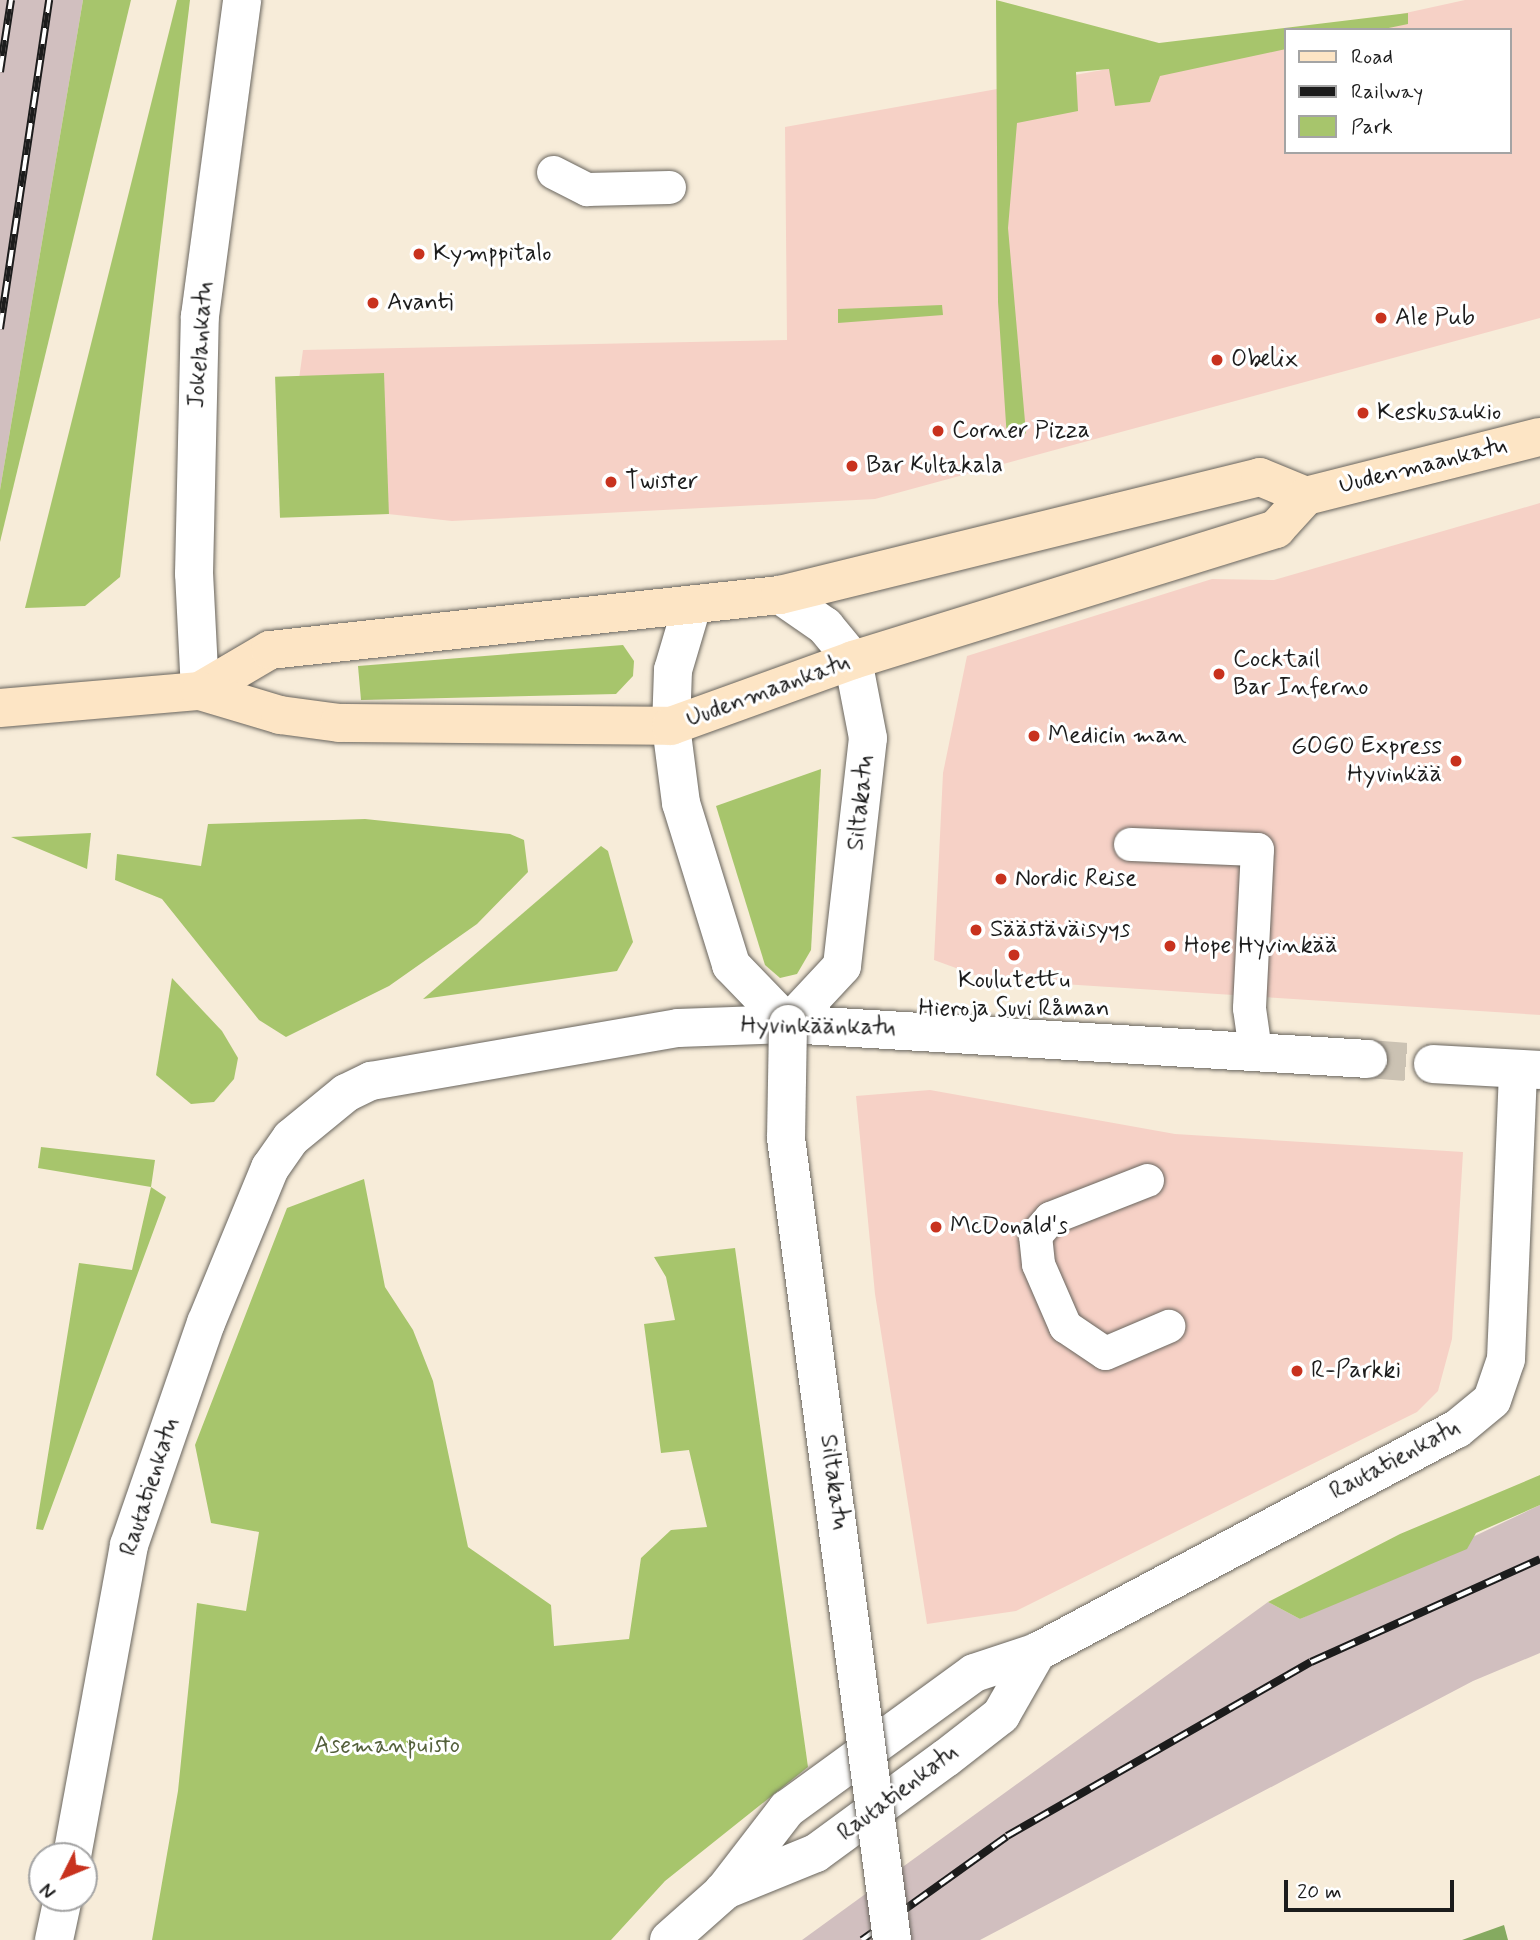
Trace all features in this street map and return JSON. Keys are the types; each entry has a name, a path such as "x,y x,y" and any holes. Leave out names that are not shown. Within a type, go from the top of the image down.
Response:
{"main road":[{"name":"Uudenmaankatu","path":"200,691 280,715 339,723 671,726 853,660 1276,529 1306,496 1540,437"},
{"name":"Uudenmaankatu","path":"0,708 88,704 200,691 284,648 780,595 1260,477 1306,496"}],"street":[{"name":"Jokelankatu","path":"200,691 194,574 199,330 242,0"},
{"name":"Siltakatu","path":"780,595 825,626 853,660 868,738 842,966 788,1024 786,1138 891,1940"},
{"path":"692,606 673,670 671,726 681,803 731,965 788,1024"},
{"name":"Hyvinkäänkatu","path":"291,1138 324,1107 371,1081 678,1028 788,1024 1255,1050 1368,1059"},
{"path":"1433,1064 1529,1069"},
{"name":"Rautatienkatu","path":"669,1940 723,1892 787,1809 974,1673 1037,1652 1457,1429 1492,1401 1506,1359 1529,1069"},
{"name":"Rautatienkatu","path":"75,1842 129,1545 216,1298 257,1196 291,1138"},
{"name":"Rautatienkatu","path":"723,1892 816,1853 946,1758 1001,1715 1037,1652"},
{"path":"54,1940 60,1912"}],"lane":[{"path":"553,172 587,189 669,187"},
{"path":"1130,844 1257,849 1249,1008 1255,1050"},
{"path":"1147,1180 1050,1218 1035,1235 1038,1264 1065,1326 1096,1349 1105,1353 1168,1326"}],"shaded area":[{"path":"0,0 83,0 0,490"},
{"path":"1465,0 1540,0 1540,318 875,499 452,521 388,514 280,517 303,350 787,340 785,127 1284,37 1284,154 1512,154 1512,28 1337,28"},
{"path":"1540,503 1540,1015 986,979 934,960 943,773 967,656 1212,579 1274,580"},
{"path":"930,1090 1175,1134 1463,1152 1452,1339 1438,1391 1417,1412 1016,1611 927,1624 875,1294 856,1096"},
{"path":"1540,1505 1540,1653 1473,1681 980,1940 802,1940 1268,1602 1300,1619"}],"green space":[{"path":"83,0 131,0 0,542 0,490"},
{"path":"177,0 190,0 120,577 85,606 25,608"},
{"path":"996,0 1159,43 1408,13 1408,24 1389,28 1284,28 1284,49 1160,76 1150,102 1115,106 1109,69 1076,72 1078,111 1017,123 1008,228 1026,433 1018,439 1007,439 998,302"},
{"path":"942,305 943,315 838,323 838,309"},
{"path":"384,373 389,514 280,518 275,377"},
{"path":"623,645 634,661 633,676 616,694 361,700 358,666"},
{"path":"821,769 811,950 797,974 780,978 765,965 716,806"},
{"path":"365,819 510,834 524,840 528,872 477,924 389,986 286,1037 259,1020 162,899 115,880 117,854 201,866 208,824"},
{"path":"91,833 87,869 11,837"},
{"path":"601,846 608,851 633,942 617,971 423,999"},
{"path":"172,978 222,1031 238,1058 234,1079 214,1102 191,1104 156,1075"},
{"path":"41,1147 155,1160 151,1187 38,1168"},
{"name":"Asemanpuisto","path":"364,1179 385,1287 413,1330 433,1381 468,1547 551,1605 554,1646 629,1639 641,1558 671,1530 707,1527 689,1450 661,1453 644,1324 675,1320 666,1277 654,1257 735,1248 808,1767 665,1881 611,1940 152,1940 178,1791 197,1603 246,1611 259,1532 211,1523 195,1445 287,1208"},
{"path":"151,1187 166,1197 43,1530 36,1529 79,1263 132,1270"},
{"path":"1540,1475 1540,1505 1476,1533 1467,1549 1300,1619 1268,1602 1400,1534"},
{"path":"1504,1925 1508,1940 1462,1940"}],"tunnel":[{"path":"1368,1059 1433,1064"}],"railway":[{"path":"0,72 11,0"},
{"path":"0,329 49,0"},
{"path":"862,1940 1007,1836 1311,1662 1540,1559"}],"place":[{"name":"Kymppitalo","path":"419,254"},
{"name":"Avanti","path":"373,303"},
{"name":"Ale Pub","path":"1381,318"},
{"name":"Obelix","path":"1217,360"},
{"name":"Keskusaukio","path":"1363,413"},
{"name":"Corner Pizza","path":"938,431"},
{"name":"Bar Kultakala","path":"852,466"},
{"name":"Twister","path":"611,482"},
{"name":"Cocktail Bar Inferno","path":"1219,674"},
{"name":"Medicin man","path":"1034,736"},
{"name":"GOGO Express Hyvinkää","path":"1456,761"},
{"name":"Nordic Reise","path":"1001,879"},
{"name":"Säästäväisyys","path":"976,930"},
{"name":"Hope Hyvinkää","path":"1170,946"},
{"name":"Koulutettu Hieroja Suvi Råman","path":"1014,955"},
{"name":"McDonald's","path":"936,1227"},
{"name":"R-Parkki","path":"1297,1371"}]}
